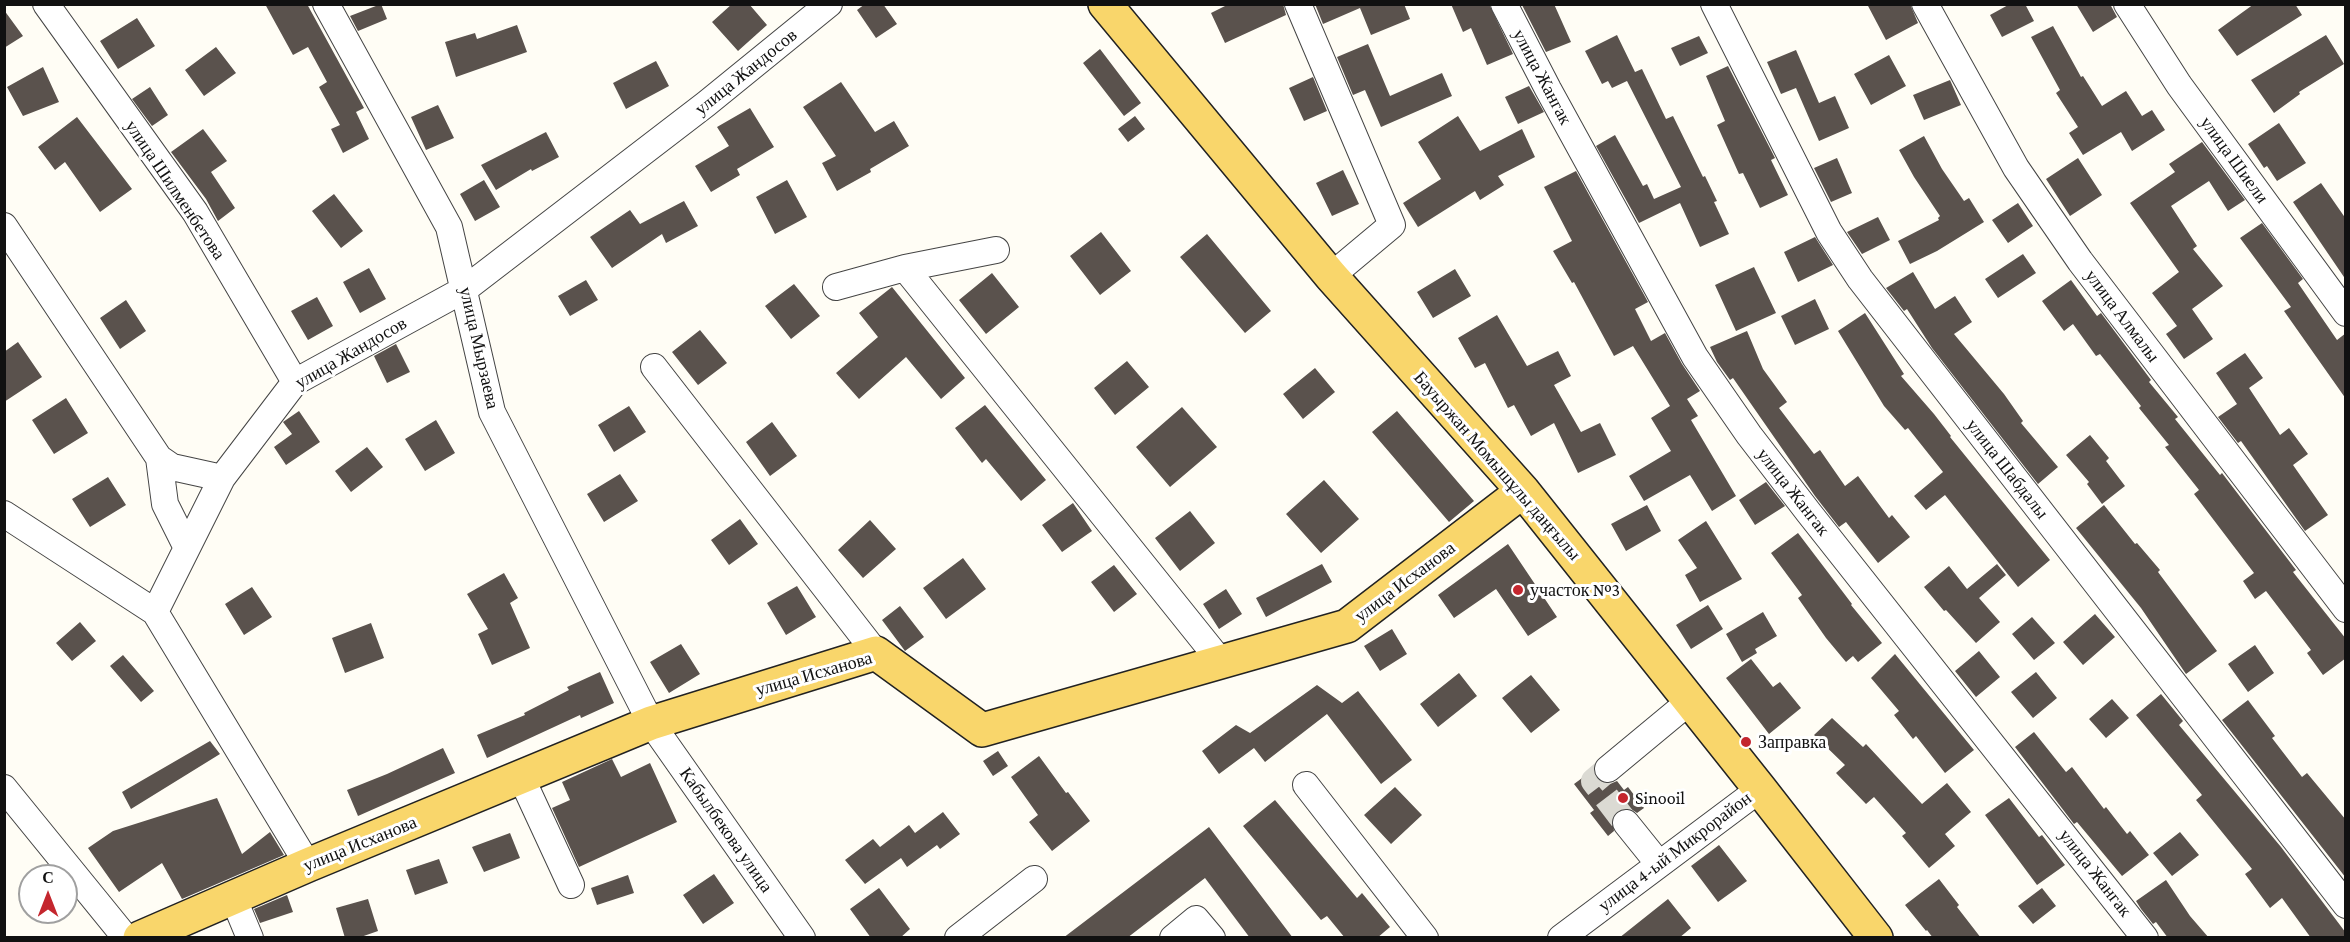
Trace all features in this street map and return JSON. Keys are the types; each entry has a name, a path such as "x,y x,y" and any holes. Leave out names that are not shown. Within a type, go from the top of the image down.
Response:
{"main road":[{"name":"Бауыржан Момышұлы даңғылы","path":"1105,4 1331,276 1523,491 1760,789 1875,938"},
{"name":"улица Исханова","path":"140,938 651,723 876,653 982,730 1347,626 1523,491"}],"street":[{"name":"улица Шилменбетова","path":"46,4 195,212 295,382"},
{"name":"улица Жандосов","path":"155,612 222,478 295,382 465,289 706,104 829,4"},
{"path":"1298,4 1392,225 1331,276"},
{"name":"улица Жангак","path":"1504,4 1695,357 1749,435 1809,513 2145,938"},
{"name":"улица Шабдалы","path":"1713,4 1829,232 1860,279 2346,905"},
{"name":"улица Алмалы","path":"1925,4 2016,168 2080,261 2346,609"},
{"name":"улица Шиели","path":"2127,4 2179,85 2346,313"},
{"name":"улица Мырзаева","path":"331,6 449,227 492,412 651,723"},
{"path":"4,226 159,458 172,467 222,478"},
{"path":"836,287 905,268 996,250"},
{"path":"905,268 1221,662"},
{"path":"654,367 876,653"},
{"path":"159,458 165,504 187,548"},
{"path":"4,514 155,612 309,865"},
{"path":"1608,769 1690,701"},
{"name":"Кабылбекова улица","path":"651,723 802,938"},
{"path":"521,777 572,885"},
{"path":"1306,785 1425,938"},
{"path":"4,788 126,938"},
{"name":"улица 4-ый Микрорайон","path":"1561,938 1760,789"},
{"path":"1626,823 1659,864"},
{"path":"958,938 1034,879"},
{"path":"233,897 250,938"},
{"path":"1173,938 1196,919 1212,938"}],"building":[{"path":"265,4 307,4 364,108 356,112 369,139 343,153 331,129 340,125 319,87 327,82 308,47 293,55"},
{"path":"381,4 387,19 358,31 350,16"},
{"path":"732,4 749,4 767,25 738,51 712,22"},
{"path":"865,4 883,4 897,24 876,38 857,10"},
{"path":"1229,4 1283,4 1286,15 1225,43 1211,13"},
{"path":"1315,4 1404,4 1410,19 1371,35 1360,8 1323,24"},
{"path":"1451,4 1489,4 1513,54 1487,65 1471,28 1463,32"},
{"path":"1554,4 1571,42 1546,52 1522,5"},
{"path":"1867,4 1910,4 1918,23 1886,40"},
{"path":"2010,4 2025,4 2034,21 2002,37 1990,15"},
{"path":"2076,4 2110,4 2117,17 2093,32"},
{"path":"2254,4 2295,4 2302,15 2237,56 2218,30"},
{"path":"4,10 23,36 4,48"},
{"path":"137,18 155,46 118,69 100,41"},
{"path":"517,25 527,52 456,77 445,42 475,33 477,39"},
{"path":"2053,26 2081,77 2083,76 2102,106 2126,91 2142,116 2152,110 2165,130 2132,151 2121,132 2083,155 2069,133 2078,127 2056,93 2060,90 2031,37"},
{"path":"1617,35 1635,72 1642,69 1666,119 1673,116 1717,201 1714,202 1729,234 1700,247 1680,203 1639,223 1596,146 1615,135 1643,186 1647,184 1654,199 1681,187 1627,81 1612,88 1608,81 1602,84 1585,51"},
{"path":"2326,35 2344,64 2299,92 2300,94 2274,113 2251,80"},
{"path":"1699,36 1708,53 1680,66 1671,48"},
{"path":"1368,44 1390,96 1442,73 1452,96 1381,127 1365,90 1353,95 1337,57"},
{"path":"216,47 236,73 204,96 185,70"},
{"path":"1100,49 1141,103 1124,116 1083,63"},
{"path":"1796,50 1819,103 1835,96 1849,128 1819,141 1796,88 1781,94 1767,62"},
{"path":"1889,55 1906,86 1871,105 1854,74"},
{"path":"656,61 669,86 626,109 613,83"},
{"path":"1728,66 1775,158 1771,160 1788,195 1760,208 1743,173 1739,174 1717,125 1725,121 1706,76"},
{"path":"43,67 59,102 23,116 7,87"},
{"path":"1313,77 1327,111 1304,121 1289,88"},
{"path":"1950,80 1961,105 1924,120 1913,95"},
{"path":"841,82 875,132 894,121 909,146 870,169 871,172 837,191 822,163 836,156 803,107"},
{"path":"1529,86 1544,112 1518,124 1505,97"},
{"path":"150,87 168,115 152,126 132,99"},
{"path":"438,105 454,138 426,150 411,117"},
{"path":"750,108 774,147 737,169 740,175 711,192 695,166 729,146 717,127"},
{"path":"1135,116 1145,129 1128,142 1118,129"},
{"path":"1458,116 1480,151 1522,129 1535,157 1498,176 1504,185 1480,200 1475,191 1418,227 1403,203 1441,179 1418,142"},
{"path":"77,117 132,189 100,212 65,162 55,170 38,147"},
{"path":"2279,123 2306,163 2277,181 2267,166 2264,168 2248,144"},
{"path":"203,129 227,161 211,172 235,208 218,221 206,199 171,152"},
{"path":"546,132 559,157 532,171 531,169 496,190 481,165"},
{"path":"1924,136 1942,169 1964,201 1969,198 1984,222 1937,251 1910,264 1898,241 1939,220 1940,216 1899,150"},
{"path":"2202,142 2245,200 2228,211 2209,181 2171,206 2197,246 2193,249 2223,286 2192,309 2213,339 2184,359 2166,334 2177,326 2152,293 2179,272 2130,203 2175,172 2169,164"},
{"path":"1837,158 1852,193 1831,202 1814,168"},
{"path":"2078,158 2102,195 2070,216 2046,179"},
{"path":"1343,170 1359,204 1332,216 1316,183"},
{"path":"1576,171 1648,302 1635,309 1651,341 1665,333 1700,391 1687,399 1698,416 1691,420 1736,496 1712,511 1690,475 1644,501 1629,476 1671,451 1651,418 1670,406 1633,346 1614,356 1574,282 1572,283 1553,251 1572,241 1544,187"},
{"path":"484,180 500,207 475,221 460,194"},
{"path":"787,180 807,217 775,234 756,197"},
{"path":"2321,183 2346,219 2346,280 2293,202"},
{"path":"334,194 363,231 341,248 312,211"},
{"path":"684,201 698,226 666,243 662,234 612,268 590,237 630,210 640,224"},
{"path":"2018,203 2033,226 2008,243 1992,220"},
{"path":"1878,217 1890,240 1862,254 1847,232"},
{"path":"2262,223 2303,279 2298,283 2337,340 2346,333 2346,399 2284,311 2291,307 2240,238"},
{"path":"1101,232 1131,271 1100,295 1070,256"},
{"path":"1207,234 1271,311 1245,333 1180,257"},
{"path":"1815,237 1833,265 1798,282 1784,252"},
{"path":"2023,254 2036,273 1998,298 1985,279"},
{"path":"1754,267 1776,313 1736,331 1715,285"},
{"path":"369,268 386,299 360,313 343,282"},
{"path":"1455,269 1471,296 1433,318 1417,292"},
{"path":"1913,272 1935,309 1955,296 1972,322 1954,334 2004,394 2023,421 2021,423 2058,467 2038,484 1932,348 1907,309 1904,311 1886,288"},
{"path":"992,273 1019,307 986,334 959,300"},
{"path":"586,280 598,300 570,316 558,296"},
{"path":"2071,280 2097,316 2101,313 2151,380 2149,382 2178,417 2175,419 2220,475 2222,473 2296,570 2293,572 2346,639 2346,658 2323,675 2307,653 2311,650 2266,591 2255,599 2243,581 2254,573 2194,494 2199,490 2165,447 2169,445 2139,408 2141,406 2100,354 2096,356 2073,324 2064,331 2042,301"},
{"path":"794,284 820,316 791,339 765,306"},
{"path":"892,287 965,378 941,399 906,357 859,399 836,373 878,337 859,313"},
{"path":"317,297 333,326 308,340 291,311"},
{"path":"1815,299 1829,329 1795,345 1781,316"},
{"path":"126,300 146,331 120,349 100,318"},
{"path":"1865,313 1904,374 1901,376 2050,560 2018,587 1945,495 1926,510 1914,496 1943,472 1908,428 1905,430 1884,406 1838,331"},
{"path":"1497,315 1527,366 1558,351 1571,376 1554,385 1581,432 1600,423 1616,455 1578,473 1554,423 1531,436 1514,405 1508,408 1485,363 1475,368 1458,338"},
{"path":"700,330 727,363 698,385 672,352"},
{"path":"1747,331 1763,369 1787,402 1779,408 1814,454 1820,450 1845,486 1858,476 1889,518 1892,515 1910,537 1878,563 1846,522 1839,527 1733,378 1730,380 1717,362 1710,347"},
{"path":"18,342 42,377 4,402 4,352"},
{"path":"396,344 410,372 387,383 374,356"},
{"path":"2245,353 2263,378 2249,388 2280,435 2289,428 2308,454 2293,465 2328,515 2305,531 2241,441 2238,443 2218,417 2237,404 2216,373"},
{"path":"1127,361 1149,387 1115,415 1094,388"},
{"path":"1315,368 1335,392 1303,419 1283,394"},
{"path":"66,398 88,433 54,454 32,420"},
{"path":"985,405 1046,480 1021,501 986,459 982,463 955,428"},
{"path":"629,406 646,432 614,452 598,425"},
{"path":"1182,407 1217,447 1170,487 1136,447"},
{"path":"299,411 320,442 286,465 274,447 292,434 283,422"},
{"path":"1397,411 1474,501 1449,522 1372,432"},
{"path":"436,420 455,453 425,471 405,439"},
{"path":"772,422 797,456 770,476 746,442"},
{"path":"2090,435 2109,458 2106,461 2125,486 2102,504 2087,484 2089,482 2066,455"},
{"path":"367,447 383,467 351,492 335,471"},
{"path":"620,474 638,501 604,522 587,494"},
{"path":"108,477 126,505 90,527 72,499"},
{"path":"1324,480 1359,519 1321,553 1286,514"},
{"path":"1766,482 1785,506 1755,525 1739,500"},
{"path":"1073,503 1092,531 1062,552 1042,525"},
{"path":"1647,505 1661,531 1626,551 1611,524"},
{"path":"2104,505 2135,544 2137,543 2160,570 2158,572 2217,651 2186,674 2141,608 2076,528"},
{"path":"1190,511 1215,543 1180,571 1155,538"},
{"path":"740,519 758,544 729,565 711,540"},
{"path":"870,520 896,549 863,578 838,550"},
{"path":"1706,521 1742,579 1700,602 1685,575 1697,568 1678,540"},
{"path":"1798,533 1882,643 1858,662 1853,656 1846,662 1826,638 1798,598 1802,595 1771,553"},
{"name":"участок №3","path":"1508,544 1557,617 1528,636 1496,589 1454,618 1438,595"},
{"path":"963,558 986,589 946,619 923,588"},
{"path":"1322,564 1332,582 1266,617 1256,598"},
{"path":"1997,564 2006,575 1979,598 2000,622 1976,643 1924,587 1949,566 1967,589"},
{"path":"1114,565 1137,594 1114,612 1091,582"},
{"path":"504,573 518,598 510,603 530,648 492,665 478,634 488,629 467,594"},
{"path":"797,586 816,617 786,635 767,603"},
{"path":"252,587 272,617 244,635 225,604"},
{"path":"1226,589 1242,614 1219,629 1203,604"},
{"path":"1708,605 1723,629 1691,649 1676,625"},
{"path":"900,606 924,637 905,651 882,620"},
{"path":"1763,612 1777,636 1755,649 1757,653 1742,662 1726,634"},
{"path":"2095,614 2115,637 2083,665 2063,642"},
{"path":"2032,617 2055,643 2034,660 2012,634"},
{"path":"80,622 96,641 72,661 56,643"},
{"path":"371,623 384,658 345,673 332,638"},
{"path":"1392,629 1407,654 1380,671 1364,646"},
{"path":"681,644 700,674 669,693 650,662"},
{"path":"2255,645 2274,673 2248,692 2228,664"},
{"path":"1979,651 2000,677 1976,697 1955,671"},
{"path":"1895,654 1974,750 1945,773 1916,736 1913,739 1894,715 1899,711 1871,678"},
{"path":"123,655 154,691 141,702 110,666"},
{"path":"1751,659 1773,687 1780,682 1801,708 1769,734 1726,678"},
{"path":"600,672 614,703 581,718 580,715 487,758 477,735 525,715 524,713 569,690 567,687"},
{"path":"2036,672 2057,698 2033,718 2011,692"},
{"path":"1459,673 1477,696 1438,727 1420,704"},
{"path":"1531,675 1560,710 1531,733 1502,698"},
{"path":"1317,685 1342,703 1358,691 1412,760 1381,784 1327,714 1265,762 1254,748 1219,774 1202,751 1236,725 1250,733"},
{"path":"2161,694 2183,721 2179,725 2281,847 2346,933 2346,938 2311,938 2282,898 2270,908 2245,874 2252,869 2196,800 2202,795 2136,715"},
{"path":"2112,699 2129,718 2106,738 2089,719"},
{"path":"2248,700 2275,736 2272,738 2302,777 2307,773 2346,820 2346,878 2222,720"},
{"path":"1832,718 1863,747 1866,744 1922,804 1947,783 1971,812 1945,834 1955,846 1929,868 1902,836 1906,833 1874,797 1866,804 1836,773 1845,765 1814,735"},
{"path":"2034,732 2066,772 2072,767 2104,809 2106,807 2127,834 2130,831 2149,855 2122,876 2077,822 2074,824 2015,747"},
{"path":"210,741 220,754 131,809 122,792"},
{"path":"443,748 455,773 358,816 347,790"},
{"path":"998,751 1008,766 993,776 983,761"},
{"path":"1039,756 1090,821 1052,851 1029,822 1038,815 1011,777"},
{"path":"612,759 621,777 650,763 677,822 579,867 552,808 570,800 562,782"},
{"path":"1593,770 1596,778 1602,783 1610,784 1617,781 1624,790 1628,787 1644,808 1637,813 1624,808 1617,811 1612,818 1614,831 1608,836 1590,813 1594,810 1574,784"},
{"path":"1395,787 1422,815 1391,844 1364,815"},
{"path":"217,798 242,854 270,832 284,855 182,899 162,863 119,892 88,848 113,831"},
{"path":"2009,798 2039,837 2042,835 2065,865 2037,885 1985,815"},
{"path":"1275,800 1357,898 1362,893 1390,927 1377,938 1345,938 1327,916 1321,920 1243,826"},
{"path":"943,812 960,834 940,849 937,845 907,867 901,858 865,884 845,860 873,839 880,847 909,825 915,833"},
{"path":"1209,827 1293,938 1250,938 1205,878 1127,938 1063,938"},
{"path":"2180,832 2199,855 2172,876 2153,853"},
{"path":"510,833 520,858 484,872 472,847"},
{"path":"1719,845 1747,881 1718,902 1691,866"},
{"path":"439,859 448,883 415,895 406,870"},
{"path":"714,874 734,903 703,924 683,895"},
{"path":"628,875 634,893 597,905 591,888"},
{"path":"1939,879 1981,938 1933,938 1905,905"},
{"path":"2166,880 2190,916 2209,938 2168,938 2156,922 2153,924 2141,909 2136,901"},
{"path":"879,888 910,929 900,938 871,938 850,909"},
{"path":"2042,888 2056,906 2033,924 2018,906"},
{"path":"287,895 293,912 260,923 254,909"},
{"path":"368,899 378,931 358,938 345,938 336,908"},
{"path":"1668,899 1691,928 1679,938 1619,938"}],"tunnel":[{"path":"1608,769 1594,781 1626,823"}],"place":[{"name":"участок №3","path":"1518,590"},
{"name":"Заправка","path":"1746,742"},
{"name":"Sinooil","path":"1623,798"}]}
